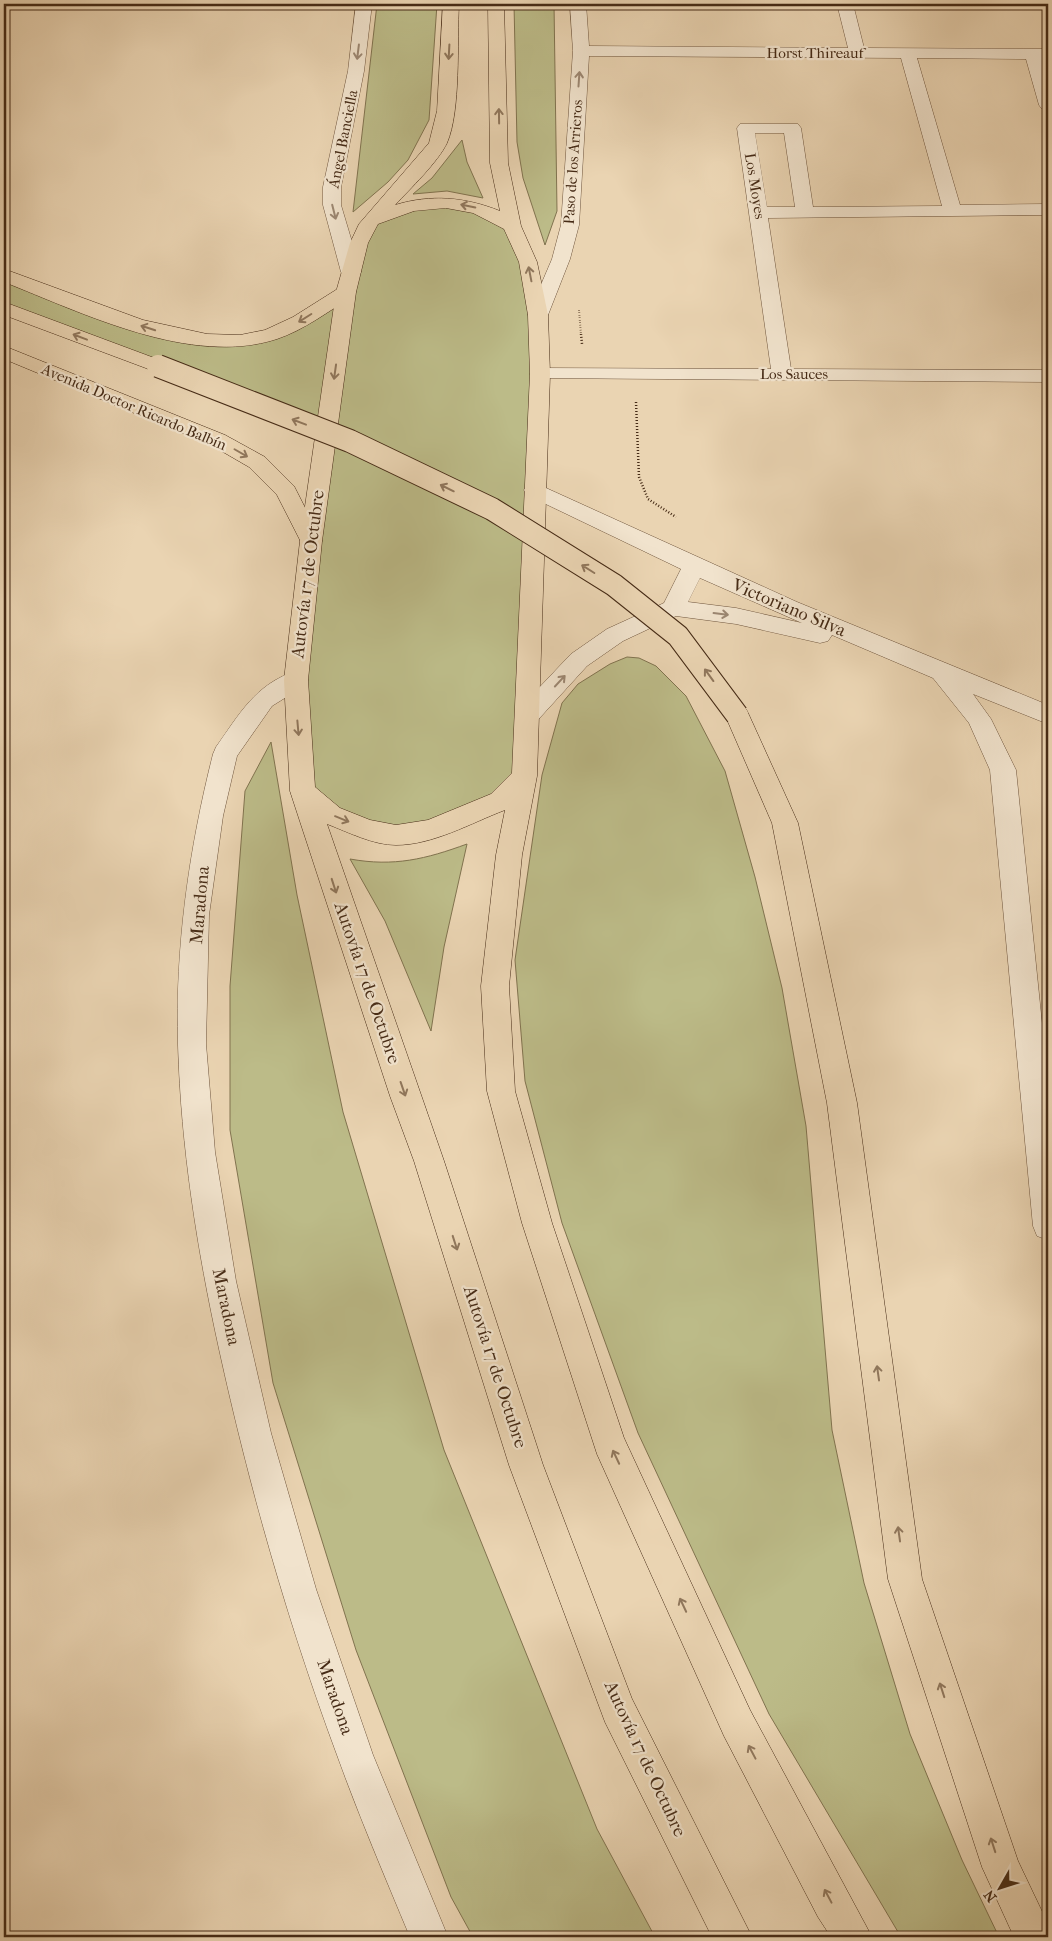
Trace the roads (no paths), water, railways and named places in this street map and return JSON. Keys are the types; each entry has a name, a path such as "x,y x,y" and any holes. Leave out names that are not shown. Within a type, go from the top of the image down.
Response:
{"main road":[{"name":"Autovía 17 de Octubre","path":"452,4 446,111 438,143 420,167 368,224 359,243 348,282 311,541 296,680 303,791 402,1087 429,1161 529,1474 618,1709 733,1937"},
{"path":"496,4 500,163 512,226 528,262 538,315 540,374 524,776 508,855 495,986 501,1091 537,1222 609,1442 737,1723 832,1903 853,1937"},
{"path":"368,224 391,212 419,204 446,202 472,206 496,215 512,226"},
{"path":"4,275 151,329 199,341 233,341 268,336 295,324 348,282"},
{"path":"4,308 350,441 492,510 614,585 678,636 707,672 737,715 785,823 842,1103 905,1579 1001,1867 1034,1937"},
{"name":"Avenida Doctor Ricardo Balbín","path":"4,352 218,440 257,462 286,491 311,541"},
{"path":"303,791 331,815 366,829 396,835 431,829 500,801 524,776"}],"street":[{"name":"Ángel Banciella","path":"348,282 332,205 332,187 356,71 364,4"},
{"name":"Paso de los Arrieros","path":"538,315 561,259 570,225 581,52 578,4"},
{"path":"845,4 857,53"},
{"name":"Horst Thireauf","path":"581,52 1041,54"},
{"path":"908,54 952,210"},
{"path":"1041,54 1048,104"},
{"name":"Los Moyes","path":"782,374 746,128 792,128 805,212"},
{"path":"759,213 1048,210"},
{"name":"Los Sauces","path":"540,374 1048,376"},
{"name":"Victoriano Silva","path":"535,490 619,532 694,566 888,650 1048,715"},
{"path":"673,608 694,566"},
{"path":"527,716 579,660 615,636 673,608 736,616 888,650"},
{"path":"942,672 979,719 1003,770 1048,1226"},
{"name":"Maradona","path":"296,680 263,700 226,754 210,816 196,915 193,1034 200,1152 220,1281 254,1433 299,1588 355,1755 429,1937"}]}
